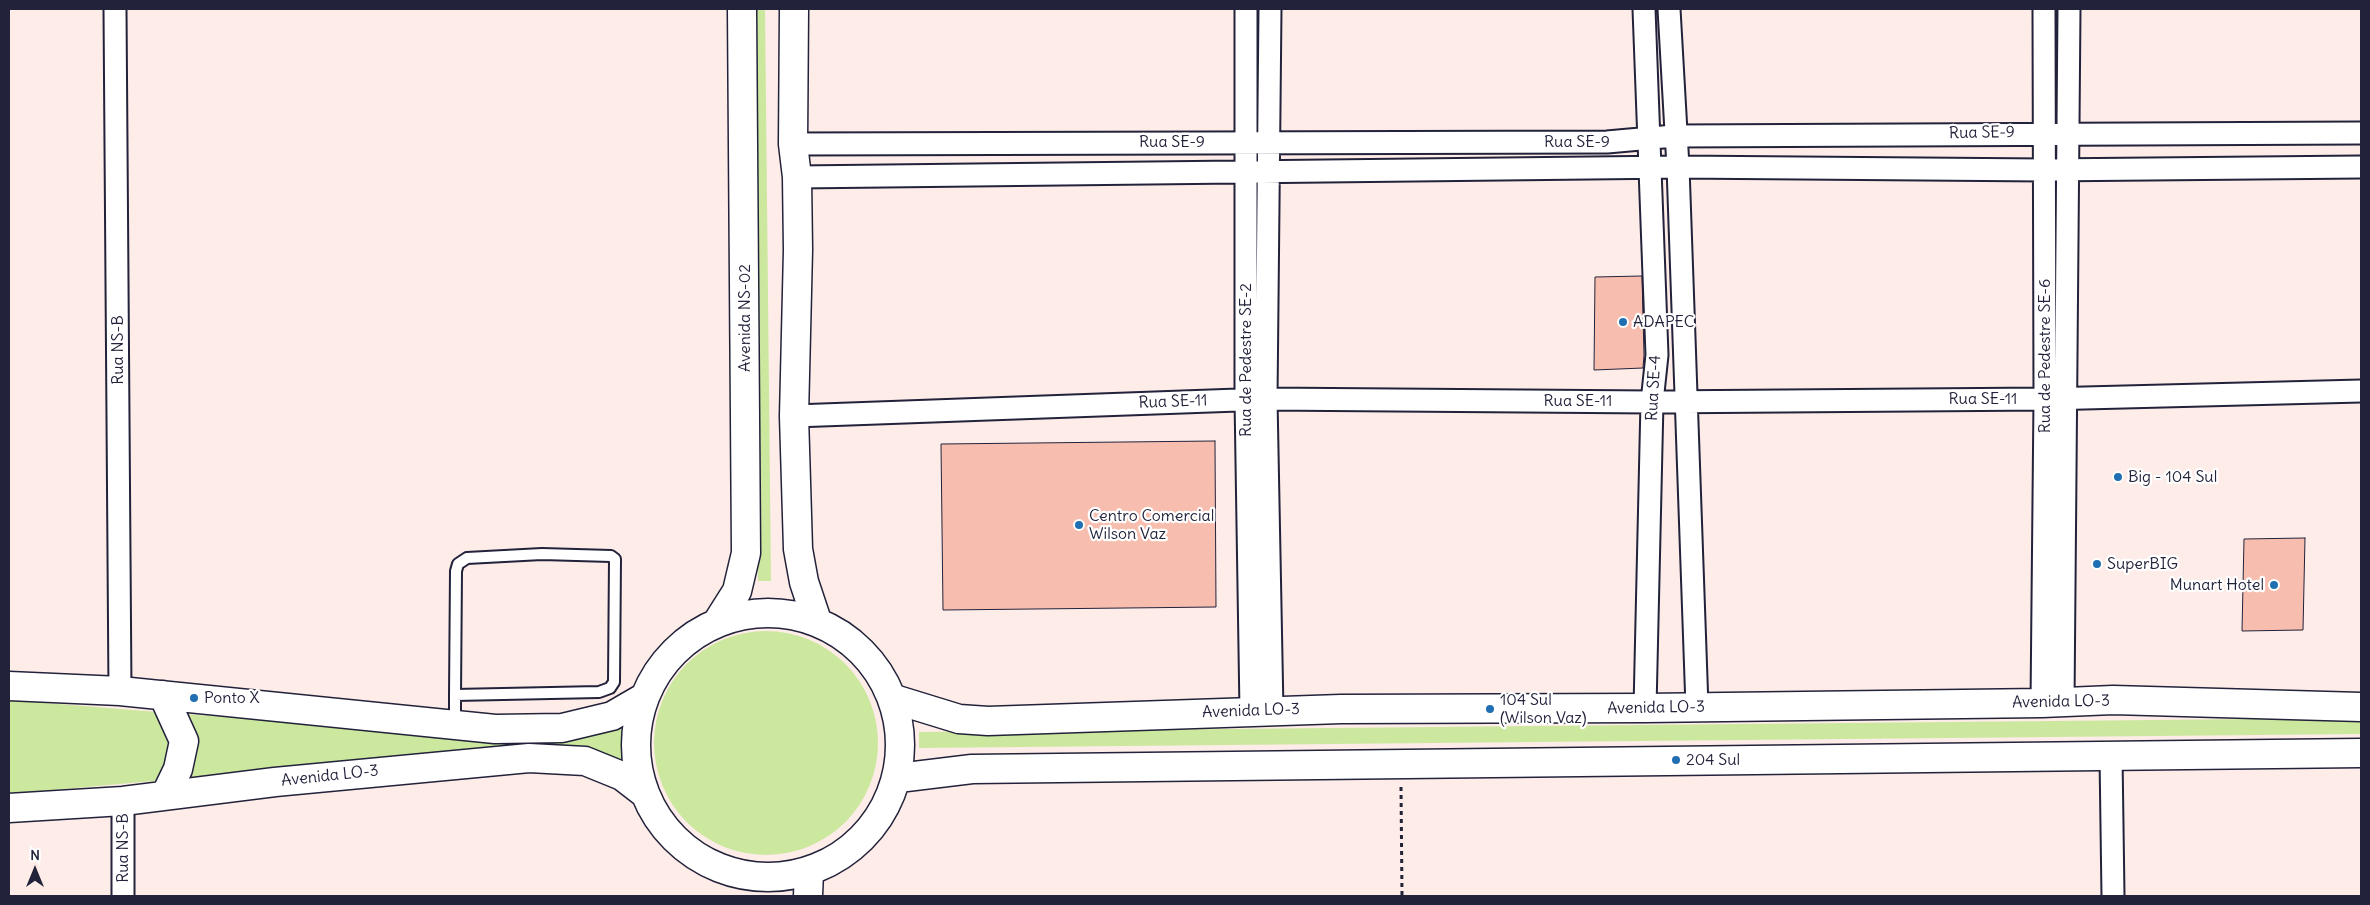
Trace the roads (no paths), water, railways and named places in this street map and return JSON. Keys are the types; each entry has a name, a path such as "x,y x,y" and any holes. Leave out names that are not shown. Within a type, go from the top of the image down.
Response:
{"street":[{"name":"Rua NS-B","path":"115,9 120,691"},
{"name":"Avenida NS-02","path":"718,621 737,591 746,553 742,9"},
{"path":"794,9 793,144 797,177 797,360 794,416 798,549 804,582 817,621"},
{"name":"Rua de Pedestre SE-2","path":"1246,9 1245,173 1256,399 1262,711"},
{"name":"Rua de Pedestre SE-2","path":"1256,399 1269,141 1270,9"},
{"name":"Rua SE-4","path":"1644,9 1657,354 1652,402 1645,708"},
{"name":"Rua SE-4","path":"1669,9 1674,136 1678,167 1697,707"},
{"name":"Rua de Pedestre SE-6","path":"2044,9 2045,398 2052,703"},
{"name":"Rua de Pedestre SE-6","path":"2052,703 2067,397 2069,9"},
{"name":"Rua SE-9","path":"793,144 1245,141 1607,142 1674,136 2361,133"},
{"name":"Rua SE-9","path":"797,177 1678,167 2044,170 2068,168 2361,167"},
{"name":"Rua SE-11","path":"794,416 1256,399 1652,402 2045,398 2361,391"},
{"path":"768,612 817,621 849,639 876,666 894,699 902,738 898,778 880,818 849,851 809,884 777,878 744,886 702,860 667,831 644,793 636,762 635,738 643,698 661,666 673,653 686,640 718,621 768,612"},
{"path":"9,686 120,691 495,728 562,728 612,716 643,698"},
{"path":"163,695 184,741 178,769 166,794"},
{"name":"Avenida LO-3","path":"894,699 959,719 988,721 1262,711 2052,703 2113,700 2361,707"},
{"path":"898,778 972,769 2361,752"},
{"path":"2111,756 2113,896"},
{"name":"Avenida LO-3","path":"9,808 123,801 166,794 529,758 585,761 622,776 644,793"},
{"name":"Rua NS-B","path":"123,801 123,896"}],"lane":[{"path":"456,695 599,692 610,688 614,682 615,559 611,556 542,554 466,558 458,564 456,571 456,695 456,725"}],"place":[{"name":"ADAPEC","path":"1623,322"},
{"name":"Big - 104 Sul","path":"2118,477"},
{"name":"Centro Comercial Wilson Vaz","path":"1079,525"},
{"name":"SuperBIG","path":"2097,564"},
{"name":"Munart Hotel","path":"2274,585"},
{"name":"Ponto X","path":"194,698"},
{"name":"104 Sul (Wilson Vaz)","path":"1490,709"},
{"name":"204 Sul","path":"1676,760"}]}
